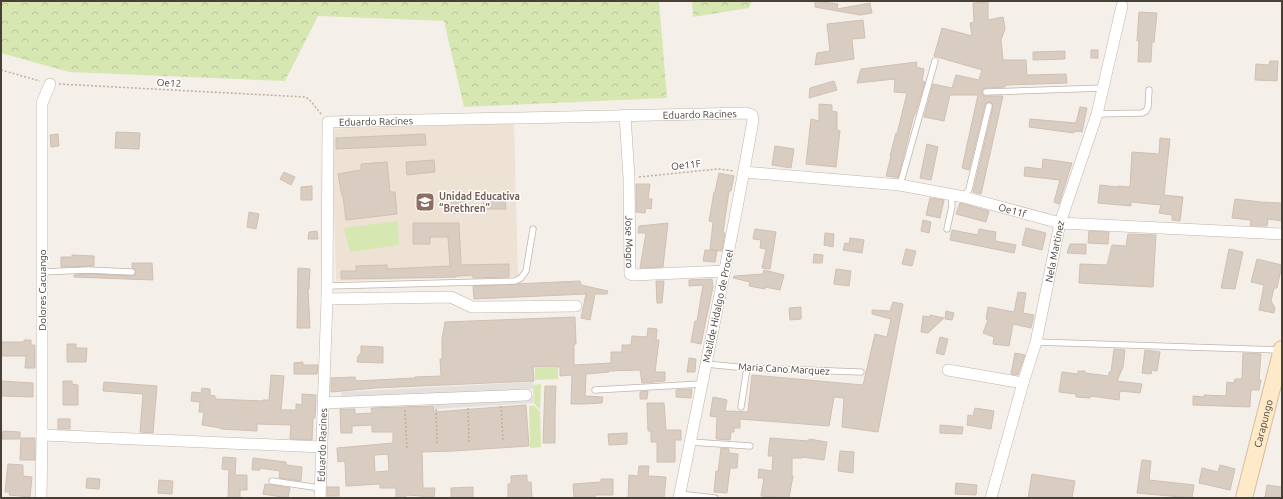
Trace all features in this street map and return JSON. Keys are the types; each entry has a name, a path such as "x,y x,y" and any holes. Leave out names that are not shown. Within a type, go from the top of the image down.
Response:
{"street":[{"name":"Nela Martinez","path":"991,498 1036,342 1060,223 1097,114 1122,6"},
{"name":"Dolores Cacuango","path":"41,498 42,103 50,84"},
{"name":"Eduardo Racines","path":"320,493 327,299 328,122 624,115 748,113 752,115"},
{"name":"Jose Mogro","path":"624,115 629,178 630,274 725,271"},
{"name":"Matilde Hidalgo de Procel","path":"679,496 744,172 753,120 752,115"},
{"name":"Oe11f","path":"744,172 900,185 964,197 1060,223 1282,234"},
{"path":"327,299 451,297 472,307 576,306"},
{"name":"Carapungo","path":"1244,498 1282,350"},
{"path":"948,370 1023,383"},
{"path":"323,403 526,395"},
{"path":"42,436 321,447"}],"lane":[{"path":"900,185 935,61"},
{"path":"986,92 1103,88"},
{"path":"1097,114 1142,113 1146,111 1148,107 1148,90"},
{"path":"964,197 969,189 990,106"},
{"path":"947,229 952,206 951,195"},
{"path":"327,286 515,281 521,278 526,271 533,229"},
{"path":"42,272 88,270 132,272"},
{"path":"1036,342 1282,350"},
{"name":"Maria Cano Marquez","path":"706,364 747,368 861,372"},
{"path":"741,407 747,368"},
{"path":"595,390 702,384"},
{"path":"690,442 750,446"},
{"path":"272,481 320,493"},
{"path":"679,496 714,498"}],"path":[{"name":"Oe12","path":"1,70 50,84 305,97 309,99 328,122"},
{"name":"Oe11F","path":"629,178 718,169 744,172"},
{"path":"501,396 503,440"},
{"path":"467,398 469,444"},
{"path":"435,399 437,443"},
{"path":"405,400 407,449"}],"shaded area":[{"name":"Unidad Educativa “Brethren”","path":"514,123 518,276 336,281 332,129"},
{"path":"533,382 533,389 341,400 341,392"},
{"path":"534,396 534,403 434,409 433,402"}],"green space":[{"path":"1,1 659,1 667,98 464,107 444,21 318,16 285,81 69,72 1,53"},
{"path":"692,1 752,1 749,8 693,17"},
{"path":"398,221 399,245 350,252 344,228"},
{"path":"558,366 558,379 535,380 535,368"},
{"path":"541,384 540,410 534,403 533,385"},
{"path":"534,405 540,412 541,447 530,448 529,406"}],"building":[{"path":"815,1 838,4 837,9 870,3 872,13 860,15 815,7"},
{"path":"988,2 988,20 1003,17 1005,29 1001,40 1003,60 1026,60 1027,75 1066,74 1067,83 1006,85 1005,87 986,88 982,90 982,94 984,96 1003,96 981,194 973,192 993,107 992,103 988,102 985,105 969,170 962,168 978,95 950,95 944,121 924,117 933,84 952,88 956,75 979,80 982,70 934,56 942,28 972,36 970,23 974,22 973,3"},
{"path":"1139,12 1157,13 1154,42 1152,42 1151,62 1138,62 1139,41 1137,41"},
{"path":"863,20 865,38 852,39 854,59 815,65 817,53 830,51 827,24"},
{"path":"1091,50 1098,50 1098,58 1091,58"},
{"path":"1065,51 1065,59 1033,60 1033,52"},
{"path":"1270,61 1278,61 1277,81 1255,80 1256,64 1269,65"},
{"path":"917,62 916,67 924,69 922,81 925,82 914,115 898,178 886,176 907,93 894,92 895,79 857,83 861,69"},
{"path":"834,81 837,90 809,98 810,88"},
{"path":"819,104 832,105 832,111 837,112 837,130 840,131 836,167 806,164 811,119 819,121"},
{"path":"1080,107 1087,108 1082,132 1075,131 1074,133 1029,127 1030,119 1076,123"},
{"path":"116,132 140,133 139,149 115,148"},
{"path":"58,134 59,146 51,147 50,135"},
{"path":"425,134 426,145 336,149 336,138"},
{"path":"1160,138 1170,139 1164,195 1183,197 1180,221 1172,220 1172,215 1159,213 1161,205 1131,202 1131,206 1098,203 1100,185 1130,187 1132,152 1159,154"},
{"path":"927,144 938,147 931,180 920,178"},
{"path":"775,146 794,149 791,168 772,165"},
{"path":"1043,159 1072,163 1059,204 1054,202 1060,180 1024,176 1025,167 1042,169"},
{"path":"434,160 435,172 407,175 406,162"},
{"path":"387,162 390,192 395,192 397,214 346,220 338,174 361,170 361,164"},
{"path":"284,172 295,177 291,185 280,179"},
{"path":"719,173 734,176 731,191 729,191 723,232 725,233 722,251 710,250 713,222 709,221"},
{"path":"636,184 650,184 648,199 652,199 651,209 646,208 645,213 636,212"},
{"path":"312,186 312,200 301,200 301,187"},
{"path":"930,198 944,200 940,218 926,215"},
{"path":"451,199 465,199 466,213 452,213"},
{"path":"505,199 506,209 484,209 483,200"},
{"path":"1235,199 1282,203 1282,221 1268,219 1267,226 1254,226 1250,225 1251,220 1232,218"},
{"path":"960,203 989,211 986,222 956,214"},
{"path":"249,212 259,214 256,229 247,227"},
{"path":"923,220 931,222 929,233 921,231"},
{"path":"413,223 459,223 461,265 509,264 509,277 473,278 473,275 456,277 341,279 341,271 356,271 356,266 387,265 387,269 450,266 448,237 430,237 430,244 413,244"},
{"path":"668,223 663,267 640,268 646,233 638,233 639,226"},
{"path":"1026,228 1046,233 1042,250 1022,245"},
{"path":"755,229 776,232 770,269 762,268 766,249 760,248 761,240 753,239"},
{"path":"979,229 996,232 995,241 1016,245 1014,253 950,240 952,230 978,235"},
{"path":"317,231 318,239 308,239 309,232"},
{"path":"1089,231 1109,232 1108,244 1088,243"},
{"path":"825,233 834,234 833,247 824,245"},
{"path":"1128,234 1156,235 1153,287 1079,283 1080,264 1107,265 1112,245 1126,246"},
{"path":"850,238 864,240 862,253 843,250 845,243 849,244"},
{"path":"1070,244 1086,244 1086,254 1067,253"},
{"path":"906,249 916,251 912,266 902,264"},
{"path":"1229,249 1243,252 1235,289 1221,288"},
{"path":"705,250 717,251 715,262 703,261"},
{"path":"814,254 823,255 822,263 813,263"},
{"path":"72,255 94,256 94,266 61,267 61,257 72,257"},
{"path":"1257,259 1282,265 1277,288 1274,288 1271,301 1275,308 1274,313 1259,310 1264,285 1251,282"},
{"path":"132,263 152,263 153,280 74,277 74,275 88,274 134,276 136,272 135,269 132,268"},
{"path":"298,268 310,269 308,289 310,328 297,328"},
{"path":"836,269 851,271 849,286 834,284"},
{"path":"764,270 784,275 780,290 749,286 750,282 733,278 734,276 763,274"},
{"path":"712,279 713,287 701,344 691,342 695,321 697,321 703,285 689,286 689,280"},
{"path":"580,281 581,285 608,291 607,294 595,294 590,320 581,318 586,294 474,299 473,286"},
{"path":"656,281 664,281 662,303 657,303"},
{"path":"1018,292 1026,293 1023,313 1034,315 1031,328 1013,324 1009,346 993,344 994,337 983,333 988,320 986,319 988,307 1014,312"},
{"path":"893,302 903,304 878,432 842,427 844,398 834,397 829,426 740,419 740,428 734,428 734,432 731,432 730,440 716,439 717,417 710,416 713,397 727,400 725,411 748,412 752,375 863,385 875,334 887,337 891,319 872,314 872,310 890,311"},
{"path":"801,307 801,319 790,320 789,308"},
{"path":"946,311 954,313 952,320 945,319"},
{"path":"930,315 944,318 928,333 921,332 923,316 930,317"},
{"path":"575,317 576,344 574,344 574,365 611,363 611,352 622,352 622,345 631,345 632,336 647,337 648,328 657,329 656,340 659,340 655,372 665,372 665,381 642,383 640,370 609,371 586,374 585,396 603,397 602,403 584,404 571,404 572,375 560,376 560,367 553,366 533,367 534,381 376,388 331,392 331,378 355,377 356,381 441,376 440,359 442,359 442,339 445,322"},
{"path":"940,337 948,339 944,355 936,353"},
{"path":"24,340 31,340 31,345 35,345 35,368 25,368 26,356 1,356 1,342 24,342"},
{"path":"67,344 76,344 76,348 87,348 86,362 67,362"},
{"path":"361,346 383,347 383,363 357,362 358,356 361,353"},
{"path":"1114,349 1125,350 1123,367 1117,381 1142,384 1140,393 1120,391 1119,400 1091,396 1090,398 1076,397 1076,394 1059,392 1062,372 1078,374 1078,371 1085,371 1085,373 1109,376 1109,372 1111,372"},
{"path":"1145,350 1160,352 1157,371 1152,370 1151,374 1142,373"},
{"path":"1015,353 1025,355 1018,375 1011,374"},
{"path":"1243,353 1261,354 1259,380 1261,380 1259,390 1251,390 1250,407 1193,405 1193,396 1226,396 1227,382 1234,383 1235,379 1242,379"},
{"path":"689,358 696,359 695,372 687,372"},
{"path":"303,362 303,365 318,365 317,374 294,374 294,363"},
{"path":"271,375 284,376 281,410 296,410 296,404 302,405 302,394 316,395 312,440 290,439 291,425 257,424 257,431 221,429 202,425 204,412 199,412 200,402 191,401 192,392 201,393 202,388 210,389 210,395 215,396 215,399 269,400"},
{"path":"1,381 33,383 33,397 1,396"},
{"path":"63,381 72,381 72,384 78,385 78,405 63,405"},
{"path":"104,382 157,386 153,433 140,432 143,394 103,391"},
{"path":"545,386 556,386 555,443 543,443"},
{"path":"692,389 691,398 676,397 676,390"},
{"path":"648,391 647,399 640,399 640,392"},
{"path":"647,403 664,403 666,430 681,430 681,440 675,440 675,462 657,462 657,442 651,442 651,431 648,431"},
{"path":"526,405 529,446 422,452 423,488 435,488 434,498 422,498 422,496 406,495 406,498 396,498 396,488 380,488 380,484 346,486 345,461 338,462 337,448 393,443 393,432 372,432 372,425 352,426 352,433 341,433 340,409 355,409 355,414 372,413 371,408 433,406 434,412","holes":["388,454 389,471 375,472 374,455"]},
{"path":"975,408 994,411 991,429 967,425 968,415 973,416"},
{"path":"58,419 70,419 70,429 58,429"},
{"path":"940,425 963,427 962,434 940,433"},
{"path":"3,431 20,432 20,439 2,439"},
{"path":"627,433 627,444 609,445 608,434"},
{"path":"21,438 35,438 35,460 20,460"},
{"path":"770,438 809,441 809,439 827,442 824,460 802,457 792,458 793,476 789,498 761,496 764,478 758,478 759,469 772,471 773,456 768,456"},
{"path":"721,448 729,449 729,453 738,454 737,468 730,468 727,493 714,492 716,471 718,472"},
{"path":"840,451 854,452 853,473 838,471"},
{"path":"223,457 236,458 235,475 247,475 247,490 240,490 240,498 228,498 229,470 222,469"},
{"path":"253,458 286,462 286,465 302,467 301,481 279,478 280,471 260,468 260,470 252,470"},
{"path":"1142,460 1151,461 1149,480 1194,485 1192,498 1137,493"},
{"path":"8,464 23,465 23,476 32,477 30,497 9,495 10,492 5,492"},
{"path":"1220,465 1235,469 1230,490 1199,483 1202,468 1218,472"},
{"path":"639,466 649,466 648,476 666,477 664,498 628,498 629,475 638,476"},
{"path":"1032,474 1075,481 1072,498 1028,498"},
{"path":"527,475 527,482 531,482 532,498 508,498 508,484 511,484 511,476"},
{"path":"87,478 100,479 99,489 86,488"},
{"path":"601,479 613,479 613,495 595,495 595,498 574,498 573,484 601,482"},
{"path":"159,480 173,481 172,494 158,493"},
{"path":"956,483 977,485 976,495 955,494"},
{"path":"265,484 290,488 288,498 263,494"},
{"path":"1267,485 1282,487 1282,498 1265,498"},
{"path":"327,487 339,487 339,496 327,496"},
{"path":"473,487 473,498 451,498 451,488"}],"place":[{"name":"Unidad Educativa “Brethren”","path":"425,202"}]}
